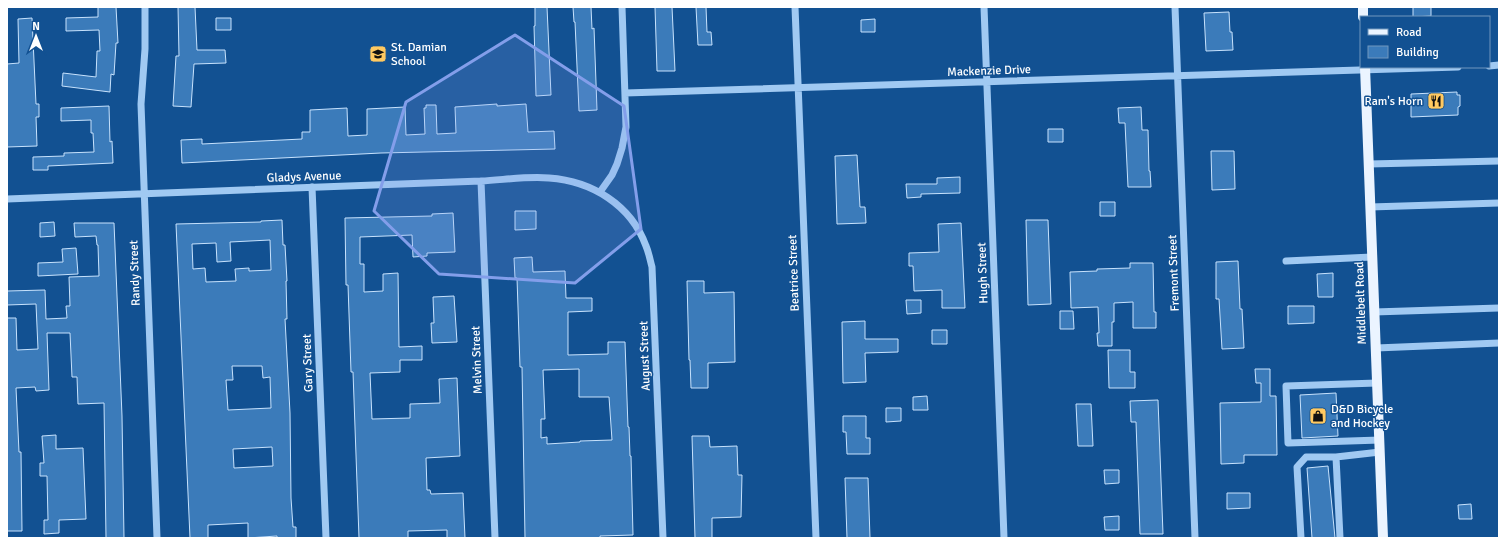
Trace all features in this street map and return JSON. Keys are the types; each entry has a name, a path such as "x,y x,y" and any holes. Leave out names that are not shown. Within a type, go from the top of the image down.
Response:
{"main road":[{"name":"Middlebelt Road","path":"1365,69 1383,538"}],"street":[{"name":"Randy Street","path":"145,7 145,48 140,104 157,538"},
{"path":"600,192 612,175 622,148 626,127 622,7"},
{"name":"Beatrice Street","path":"795,7 816,538"},
{"name":"Hugh Street","path":"984,7 1004,538"},
{"name":"Fremont Street","path":"1175,7 1195,538"},
{"name":"Mackenzie Drive","path":"625,93 1412,68"},
{"path":"1369,164 1499,161"},
{"name":"Gladys Avenue","path":"7,199 481,181 547,177 580,183 600,192"},
{"name":"Melvin Street","path":"481,181 495,538"},
{"name":"Gary Street","path":"312,187 326,538"},
{"name":"August Street","path":"600,192 619,206 635,225 647,247 652,267 663,538"},
{"path":"1370,208 1499,203"},
{"path":"1286,260 1372,257"},
{"path":"1374,312 1499,308"},
{"path":"1376,348 1499,343"},
{"path":"1377,383 1286,386 1288,443 1380,440"},
{"path":"1301,538 1297,467 1306,457 1336,457 1380,452"},
{"path":"1336,457 1340,538"}],"highlighted area":[{"path":"515,35 624,106 641,229 575,283 439,274 374,211 406,102"}],"building":[{"path":"98,7 116,7 118,43 116,43 114,75 111,74 110,92 62,86 63,73 96,77 97,51 100,51 99,30 66,31 66,18 98,17"},
{"path":"178,7 195,7 197,50 225,50 226,63 194,64 191,107 173,106 176,56 179,56"},
{"path":"535,7 547,7 551,95 536,96 534,26"},
{"path":"573,7 591,7 592,29 594,28 597,110 579,111"},
{"path":"655,7 672,7 675,71 657,71"},
{"path":"696,7 706,7 707,32 711,32 712,45 698,45"},
{"path":"1413,7 1431,7 1431,16 1413,16"},
{"path":"1229,12 1233,50 1206,51 1204,13"},
{"path":"32,18 36,104 39,104 39,117 36,117 37,146 7,147 7,64 19,63 18,19"},
{"path":"216,18 231,18 231,30 216,30"},
{"path":"875,19 875,32 861,32 861,20"},
{"name":"Ram's Horn","path":"1457,92 1457,95 1460,95 1458,115 1411,117 1411,94"},
{"path":"497,104 497,106 526,104 528,132 554,131 555,149 381,153 182,163 181,140 202,139 202,144 302,139 302,132 310,132 310,110 347,108 348,136 367,135 367,109 405,107 406,135 425,134 424,108 426,108 426,105 436,105 437,134 456,133 455,107"},
{"path":"109,106 110,142 112,141 113,163 48,166 48,170 33,170 33,157 64,156 64,153 94,152 93,133 91,133 91,120 61,121 61,108"},
{"path":"1141,107 1142,130 1148,130 1151,187 1128,187 1125,123 1119,123 1118,108"},
{"path":"1048,129 1063,129 1063,142 1048,142"},
{"path":"1211,151 1234,151 1235,189 1212,190"},
{"path":"857,155 860,207 865,207 866,223 837,224 835,156"},
{"path":"960,177 960,193 921,194 921,197 907,198 906,184 937,184 937,178"},
{"path":"1100,202 1115,202 1115,216 1100,216"},
{"path":"515,211 536,211 536,229 515,230"},
{"path":"453,213 455,252 427,253 427,256 413,257 412,235 360,237 360,264 364,264 364,292 383,291 383,274 398,273 399,347 422,346 422,360 400,360 400,372 370,373 372,419 410,418 410,404 440,403 439,379 457,378 460,456 426,458 427,490 430,490 431,494 463,493 465,538 447,538 447,530 408,531 408,538 359,538 353,372 351,372 348,285 346,285 345,218 432,216 432,214"},
{"path":"282,220 283,245 285,245 287,319 285,319 290,413 291,498 293,527 296,527 296,538 277,538 277,536 248,538 248,523 208,525 208,538 190,538 176,224","holes":["270,240 271,270 249,271 249,268 235,269 236,281 206,282 205,268 193,269 192,244 216,243 217,262 231,261 230,242","232,366 262,366 263,378 270,377 271,408 228,410 226,380 233,380","272,447 273,466 234,468 233,449"]},
{"path":"1026,220 1048,220 1051,304 1028,305"},
{"path":"54,222 55,236 40,237 40,223"},
{"path":"74,223 114,223 122,416 124,538 106,538 104,403 78,404 77,377 72,377 70,333 47,333 49,390 36,391 35,387 16,388 19,452 21,452 22,531 7,531 7,318 16,318 17,350 38,349 36,304 7,305 7,291 45,290 46,319 67,318 66,306 70,306 69,277 99,276 98,245 96,236 75,237"},
{"path":"961,223 965,308 942,308 942,290 914,291 913,266 909,266 909,253 939,252 938,224"},
{"path":"76,248 78,274 38,276 38,263 63,262 62,249"},
{"path":"532,257 533,272 565,271 566,298 592,298 592,311 568,312 568,355 608,354 608,342 625,342 628,427 631,456 633,535 600,536 600,538 525,538 522,367 520,367 517,278 515,278 514,258","holes":["579,369 579,397 609,397 612,440 547,444 547,437 541,438 541,419 545,419 543,370"]},
{"path":"1238,261 1240,309 1242,309 1244,348 1222,349 1219,299 1216,299 1216,262"},
{"path":"1130,263 1153,263 1154,312 1156,312 1156,328 1133,328 1133,302 1114,303 1112,346 1098,346 1098,307 1071,308 1070,272 1130,268"},
{"path":"1333,273 1333,297 1318,297 1317,274"},
{"path":"687,281 704,281 704,293 734,292 735,362 708,363 708,388 691,388"},
{"path":"454,296 457,342 432,343 431,323 434,323 433,297"},
{"path":"906,300 921,300 921,313 907,314"},
{"path":"1288,306 1314,306 1314,323 1288,324"},
{"path":"1060,311 1073,311 1074,329 1060,329"},
{"path":"865,321 865,339 898,339 898,352 865,353 866,382 843,383 842,322"},
{"path":"932,330 947,330 947,344 932,344"},
{"path":"1108,350 1130,350 1130,372 1135,372 1135,388 1109,388"},
{"path":"1255,369 1270,369 1270,396 1276,396 1277,455 1244,455 1244,463 1221,464 1220,403 1261,402 1261,383 1256,383"},
{"name":"D&D Bicycle and Hockey","path":"1336,393 1338,436 1302,438 1300,395"},
{"path":"927,396 928,410 913,410 913,397"},
{"path":"1158,400 1163,534 1140,534 1136,422 1131,422 1130,401"},
{"path":"1076,404 1091,404 1093,446 1078,446"},
{"path":"886,408 901,408 901,421 886,422"},
{"path":"843,416 866,416 866,438 870,438 870,454 847,454 846,432 843,432"},
{"path":"56,435 56,449 83,448 86,519 59,520 59,533 44,534 44,520 48,520 47,476 40,476 40,463 44,463 42,436"},
{"path":"692,436 709,436 710,447 737,446 738,475 742,475 741,517 712,518 712,538 695,538"},
{"path":"1328,466 1335,538 1312,538 1307,468"},
{"path":"1104,470 1119,470 1119,483 1105,484"},
{"path":"845,478 868,478 870,538 847,538"},
{"path":"1227,493 1250,493 1250,508 1227,509"},
{"path":"1471,504 1472,519 1459,519 1458,505"},
{"path":"1119,516 1119,530 1105,530 1104,517"}],"place":[{"name":"St. Damian School","path":"378,54"},
{"name":"Ram's Horn","path":"1436,101"},
{"name":"D&D Bicycle and Hockey","path":"1318,416"}]}
